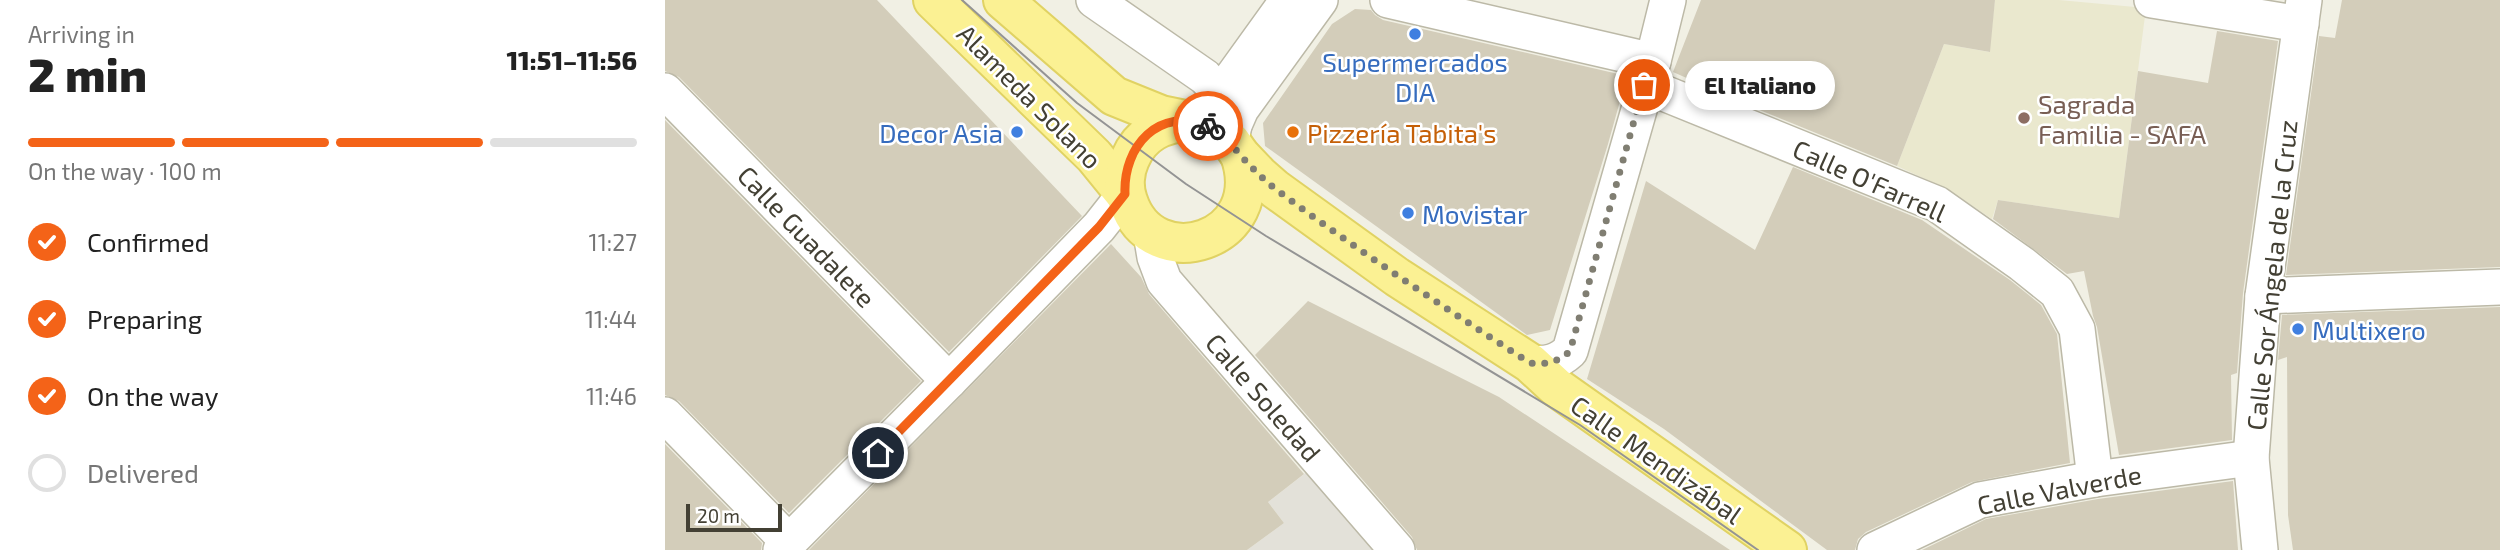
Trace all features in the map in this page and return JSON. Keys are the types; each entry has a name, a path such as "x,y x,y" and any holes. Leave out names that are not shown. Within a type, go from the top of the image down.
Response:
{"main road":[{"name":"Alameda Solano","path":"933,0 1094,156 1125,194"},
{"name":"Alameda Solano","path":"1003,0 1114,96 1161,115 1205,124 1235,141 1275,189 1397,277 1530,363"},
{"name":"Alameda Solano","path":"1151,233 1130,209 1125,194 1128,162 1135,148 1159,127 1189,121"},
{"path":"1151,233 1165,240 1197,242 1226,228 1239,209 1246,186 1245,170 1235,141"},
{"name":"Calle Mendizábal","path":"1530,363 1556,387 1787,550"}],"street":[{"path":"1094,0 1205,76 1221,93 1233,113 1235,141"},
{"path":"1221,93 1287,0"},
{"path":"1235,141 1241,109 1320,0"},
{"name":"Calle O'Farrell","path":"1388,0 1649,73 1937,204 2057,292 2077,329 2095,479"},
{"path":"1530,363 1553,363 1570,351 1668,0"},
{"path":"2152,0 2303,12"},
{"name":"Calle Sor Ángela de la Cruz","path":"2260,550 2251,458 2263,296 2303,12"},
{"name":"Calle Guadalete","path":"665,91 949,382"},
{"path":"665,415 785,546 1099,227 1125,194"},
{"name":"Calle Soledad","path":"1151,233 1155,257 1164,281 1397,550"},
{"path":"2263,296 2500,287"},
{"name":"Calle Valverde","path":"1875,550 1980,500 2095,479 2251,458"}],"shaded area":[{"name":"Sagrada Familia - SAFA","path":"1995,0 2059,0 2146,8 2119,218 1998,200 1992,219 1947,189 1897,166 1944,44 1989,52"},
{"path":"1312,468 1383,550 1247,550 1284,523 1268,502"}],"building":[{"path":"665,0 877,0 1082,216 949,352 679,77 665,71"},
{"path":"1701,0 1995,0 1990,52 1944,44 1897,166 1673,72"},
{"path":"2342,0 2500,0 2500,267 2286,275 2319,36 2335,38"},
{"path":"1355,9 1371,10 1383,20 1627,76 1550,330 1527,335 1265,146 1263,123 1332,24"},
{"path":"2217,31 2278,41 2243,293 2237,373 2231,375 2232,440 2119,455 2097,327 2084,271 2067,274 1993,219 1998,200 2119,218 2138,71 2208,83"},
{"path":"665,120 921,381 789,513 679,401 665,395"},
{"path":"1793,167 1922,220 2010,280 2041,305 2057,334 2070,463 1972,482 1866,532 1858,539 1855,550 1827,550 1664,429 1587,379 1646,181 1755,250"},
{"path":"1111,244 1141,277 1149,294 1304,474 1268,502 1284,523 1247,550 809,550"},
{"path":"1308,301 1499,397 1730,550 1417,550 1412,537 1255,355"},
{"path":"2500,307 2500,550 2293,550 2288,515 2287,357 2278,360 2282,315"},
{"path":"665,444 762,543 761,550 665,550"},
{"path":"2233,481 2238,550 1922,550 1986,519 2098,499"}],"tram line":[{"path":"962,0 1077,103 1186,184 1266,236 1580,425 1758,550"}],"way so far":[{"path":"1208,126 1219,131 1231,142 1240,155 1275,189 1397,277 1530,363 1542,365 1563,358 1570,351 1644,85"}],"place":[{"name":"Supermercados DIA","path":"1415,34"},
{"name":"El Italiano","path":"1644,85"},
{"name":"Sagrada Familia - SAFA","path":"2024,118"},
{"name":"Decor Asia","path":"1017,132"},
{"name":"Pizzería Tabita's","path":"1293,132"},
{"name":"Movistar","path":"1408,213"},
{"name":"Multixero","path":"2298,329"}],"route":[{"path":"878,453 1099,227 1125,194 1128,162 1135,148 1146,136 1159,127 1174,122 1189,121 1208,126"}]}
